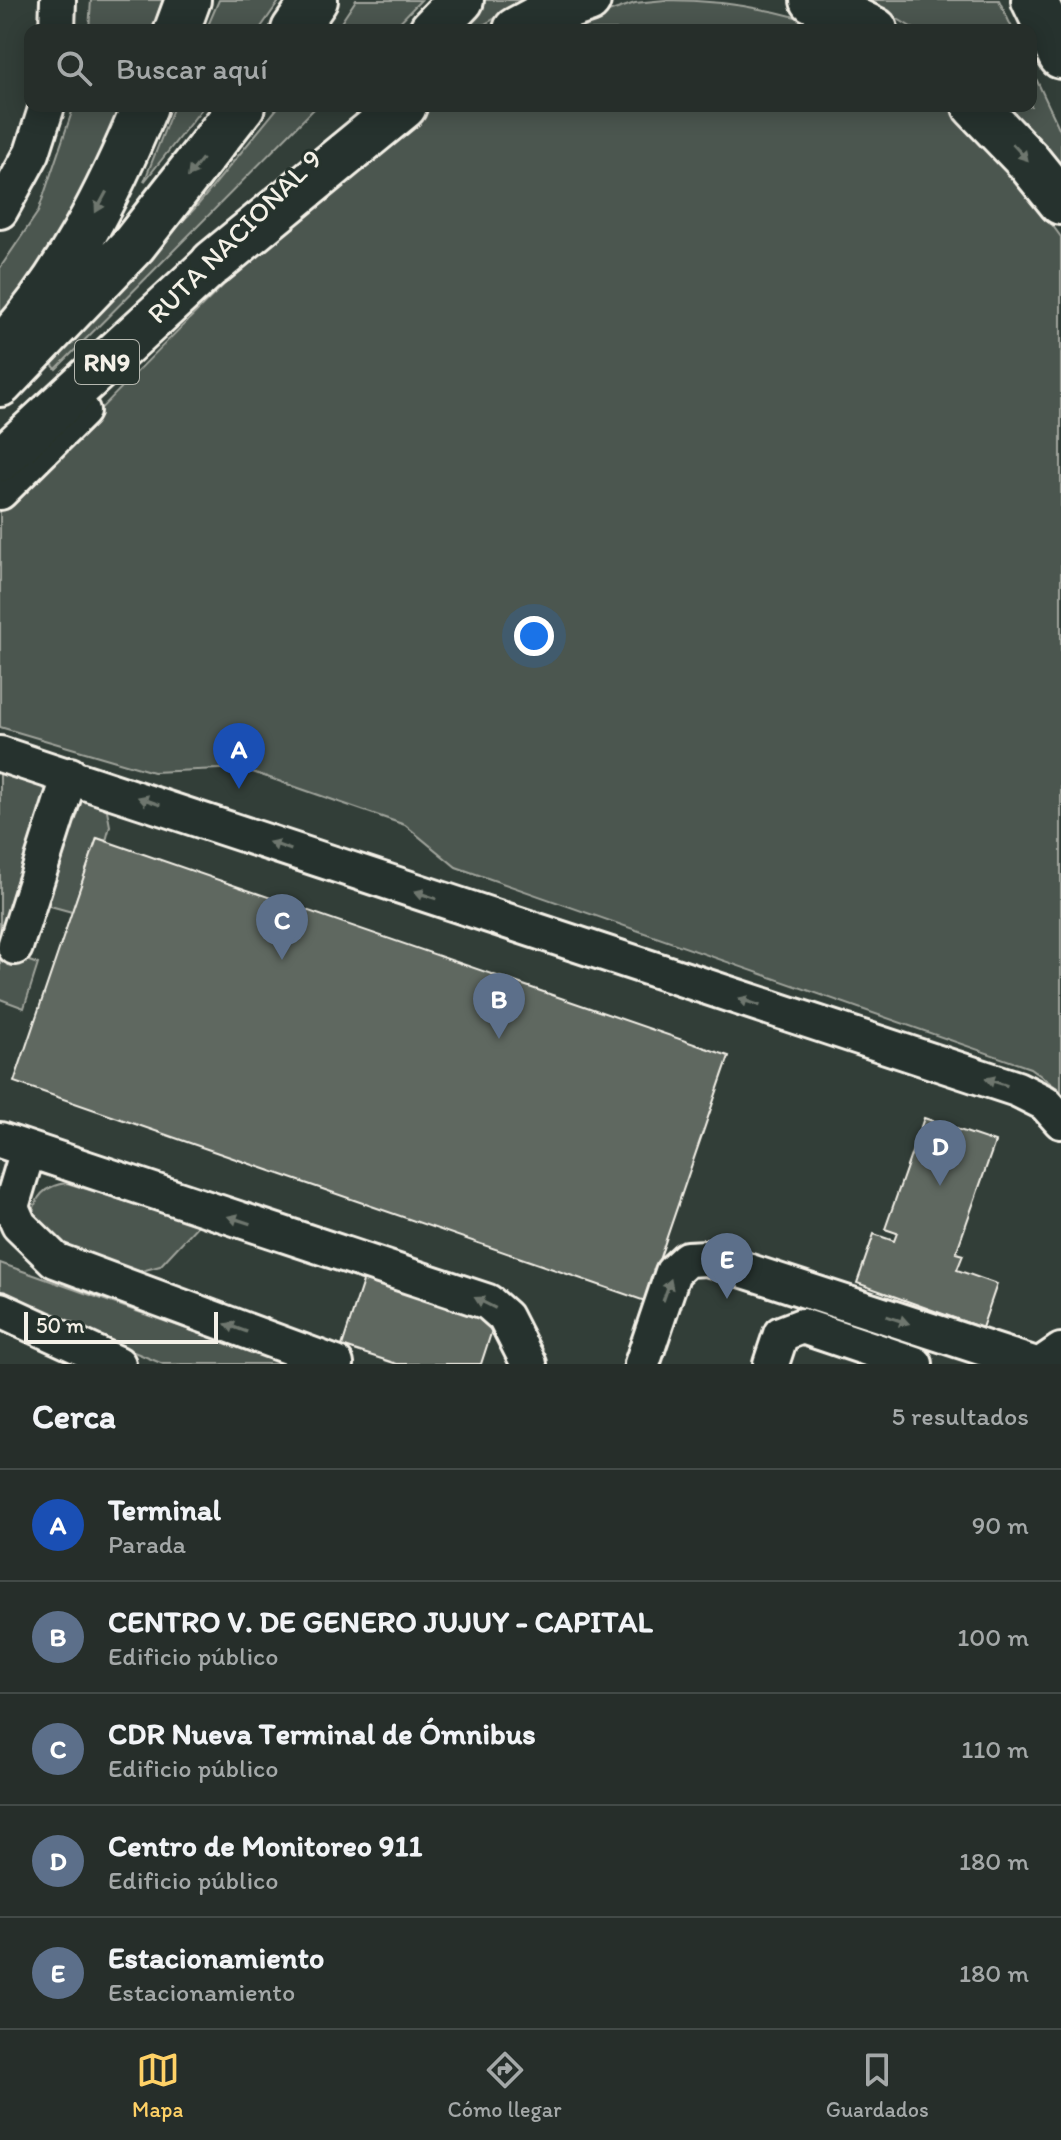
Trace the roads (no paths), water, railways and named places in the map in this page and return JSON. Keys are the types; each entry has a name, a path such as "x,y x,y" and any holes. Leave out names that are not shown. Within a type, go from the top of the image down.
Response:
{"highway":[{"path":"179,24 188,0"},
{"path":"298,24 315,0"},
{"path":"438,24 461,0"},
{"path":"527,24 588,0"},
{"path":"813,0 863,24"},
{"path":"1034,0 1061,56"},
{"path":"0,351 46,292 96,213 142,112"},
{"path":"0,384 134,244 237,112"},
{"name":"RUTA NACIONAL 9","path":"213,263 354,112"},
{"path":"213,263 397,112"},
{"path":"981,112 1028,161 1061,202"}],"main road":[{"name":"RUTA NACIONAL 9","path":"0,460 213,263"}],"street":[{"path":"57,24 58,0"},
{"path":"0,211 32,153 45,112"},
{"path":"0,492 158,334 213,263"},
{"path":"0,754 1017,1089 1045,1103 1061,1121"},
{"path":"15,947 70,775"},
{"path":"336,1364 55,1260 19,1225 11,1207 14,1145 488,1302 505,1317 529,1364"},
{"path":"642,1364 673,1272 687,1259 707,1258 1033,1364"},
{"path":"0,1310 118,1364"},
{"path":"771,1364 781,1334 802,1326 915,1364"},
{"path":"0,1332 108,1364"},
{"path":"1042,1364 1061,1351"}],"place":[{"name":"Terminal","path":"239,789"},
{"name":"CDR Nueva Terminal de Ómnibus","path":"282,960"},
{"name":"CENTRO V. DE GENERO JUJUY - CAPITAL","path":"499,1039"},
{"name":"Centro de Monitoreo 911","path":"940,1186"},
{"name":"Estacionamiento","path":"727,1299"}]}
